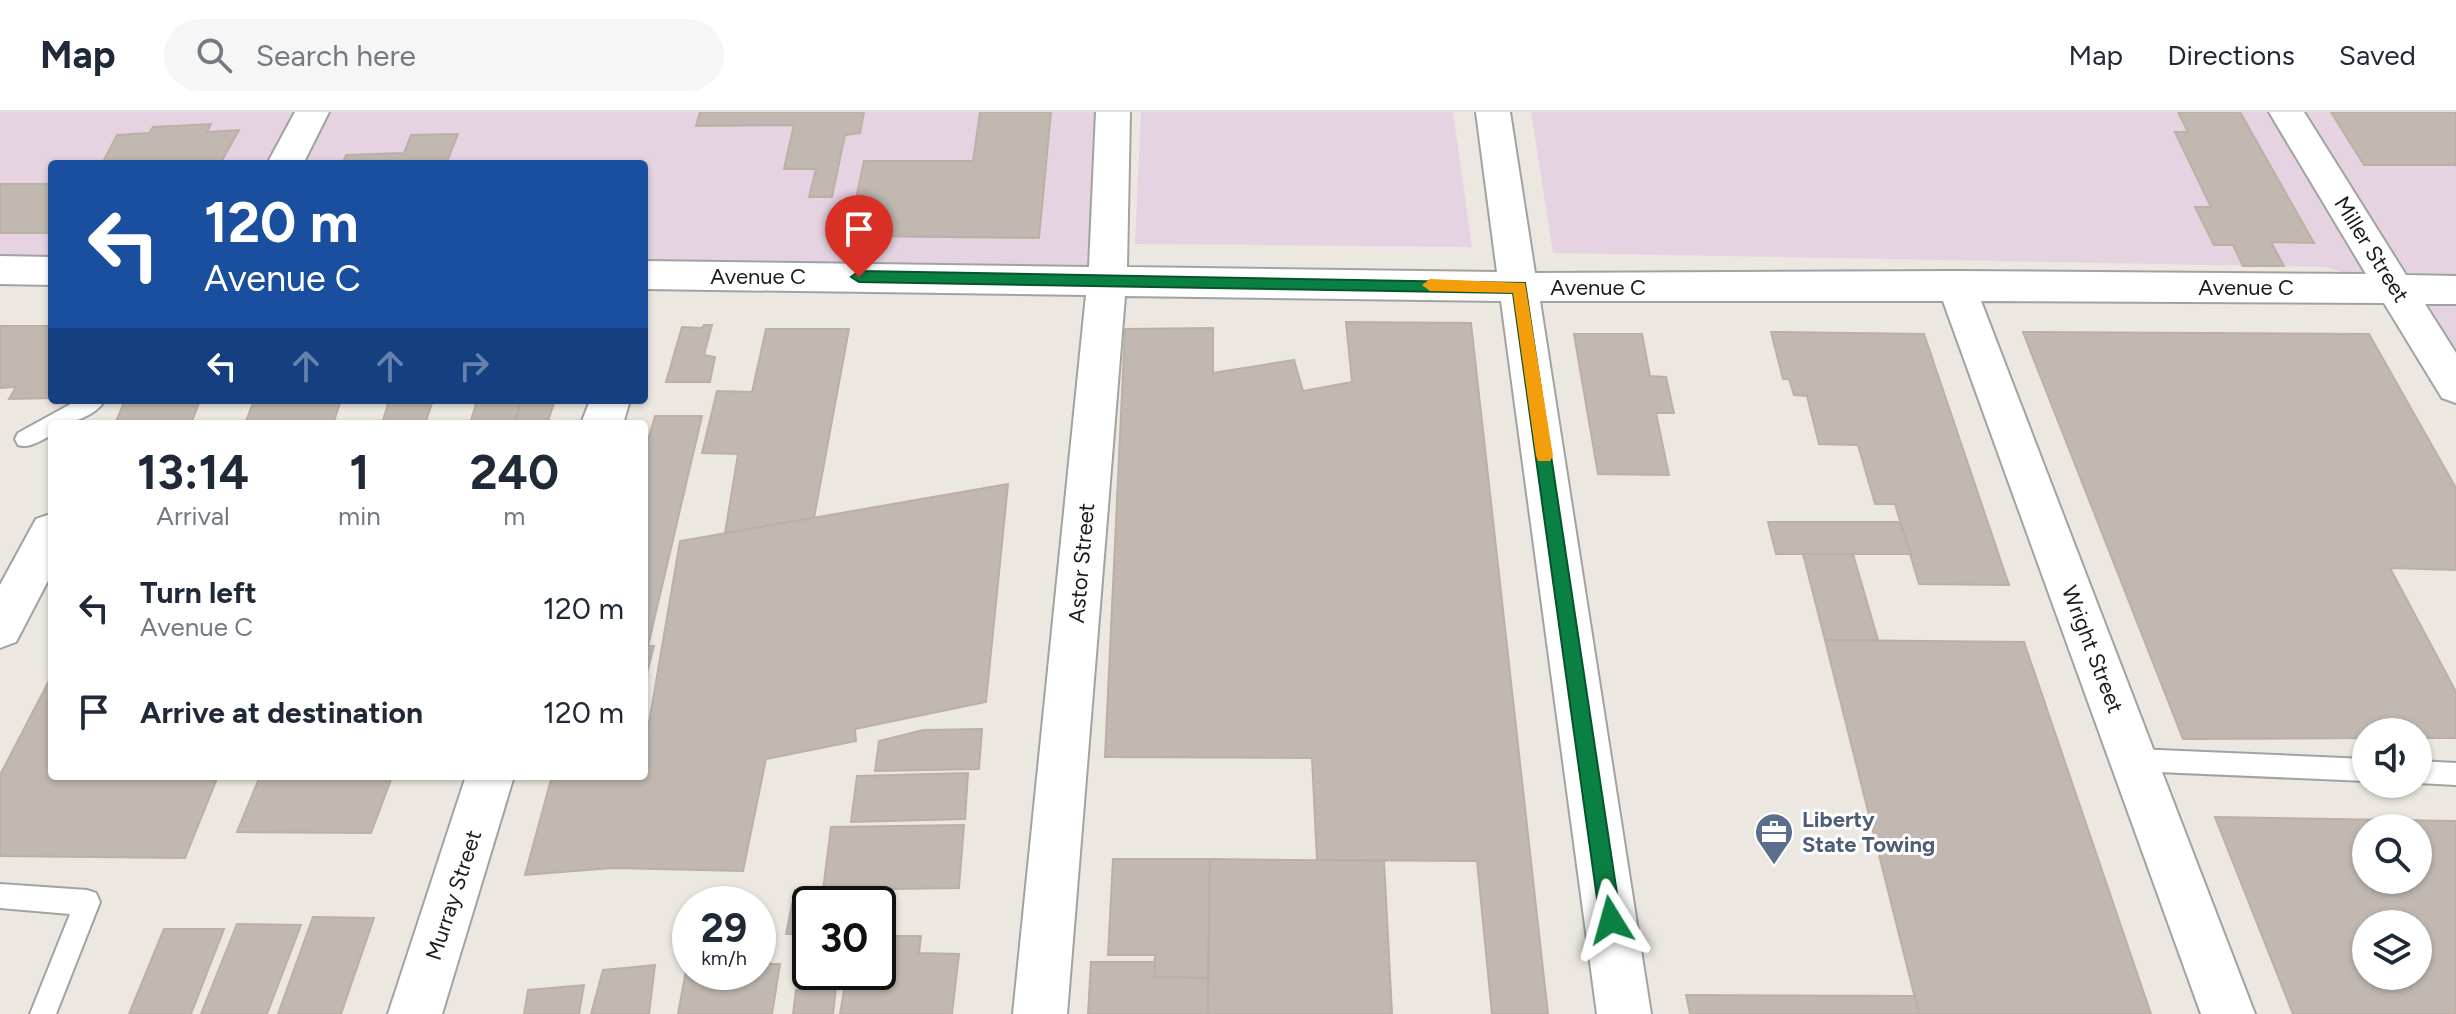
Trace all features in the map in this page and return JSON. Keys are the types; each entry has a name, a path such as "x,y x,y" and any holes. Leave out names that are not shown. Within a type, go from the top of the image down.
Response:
{"street":[{"path":"287,160 312,112"},
{"name":"Astor Street","path":"1040,1014 1106,279 1113,112"},
{"path":"1493,112 1624,1014"},
{"name":"Miller Street","path":"2286,112 2456,387"},
{"path":"0,270 48,271"},
{"name":"Avenue C","path":"648,281 1106,279 1520,287 1956,285 2456,290"},
{"name":"Wright Street","path":"1956,285 2228,1014"},
{"path":"0,628 48,538"},
{"name":"Murray Street","path":"415,1014 489,780"}],"lane":[{"path":"60,420 88,404"},
{"path":"25,439 48,427"},
{"path":"2135,760 2352,769"},
{"path":"2432,773 2456,774"},
{"path":"0,896 48,902 87,902 43,1014"}],"shaded area":[{"path":"0,112 1114,112 1106,279 648,275 648,160 48,160 48,271 0,270"},
{"path":"1141,112 1453,112 1472,247 1135,244"},
{"path":"1531,112 2456,112 2456,387 2396,288 2325,267 1553,253"}],"building":[{"path":"700,112 864,112 860,133 845,135 832,197 809,197 816,169 784,169 794,125 696,126"},
{"path":"980,112 1051,112 1039,238 848,236 864,161 973,161"},
{"path":"2178,112 2240,112 2314,243 2271,242 2284,266 2243,266 2233,245 2214,245 2195,207 2211,207 2175,132 2188,132"},
{"path":"2331,112 2456,112 2456,165 2364,165"},
{"path":"211,124 207,132 239,130 222,160 104,160 117,135 149,133 153,127"},
{"path":"458,134 448,160 344,160 346,155 404,153 411,135"},
{"path":"0,184 48,184 48,233 0,233"},
{"path":"1346,322 1471,323 1548,1014 1492,1014 1477,861 1317,860 1312,758 1105,757 1125,329 1213,328 1213,373 1294,360 1303,391 1352,382"},
{"path":"712,325 704,355 715,357 710,382 666,382 682,327 702,328"},
{"path":"0,326 48,326 48,398 9,399 16,387 0,388"},
{"path":"766,329 849,329 814,518 725,533 738,454 702,453 717,391 752,392"},
{"path":"1771,332 1924,334 2009,585 1919,584 1895,504 1875,504 1858,445 1819,444 1807,396 1794,395 1789,379 1783,379"},
{"path":"2023,332 2369,334 2456,488 2456,570 2390,568 2456,692 2456,738 2432,738 2432,718 2352,718 2352,738 2183,739"},
{"path":"1574,334 1642,334 1650,376 1666,377 1674,413 1656,413 1669,475 1598,474"},
{"path":"123,404 198,404 192,420 117,420"},
{"path":"252,404 340,404 334,420 246,420"},
{"path":"388,404 432,404 426,420 383,420"},
{"path":"476,404 520,404 516,420 471,420"},
{"path":"520,404 554,404 548,420 516,420"},
{"path":"655,416 702,416 648,646 648,441"},
{"path":"1008,484 986,702 855,729 856,741 766,759 743,871 613,868 525,875 551,780 648,780 648,729 680,541"},
{"path":"1768,522 1900,522 1911,554 1776,554"},
{"path":"1803,554 1853,554 1878,640 1825,640"},
{"path":"1825,640 2024,642 2151,1014 1919,1014"},
{"path":"648,646 654,646 648,669"},
{"path":"48,683 48,780 216,780 185,858 0,856 0,775"},
{"path":"982,729 979,769 875,771 879,741 923,730"},
{"path":"968,773 965,819 851,822 857,776"},
{"path":"258,780 391,780 371,833 237,832"},
{"path":"2215,817 2352,819 2352,894 2432,894 2432,821 2456,821 2456,1014 2293,1014"},
{"path":"964,825 959,888 824,886 831,827"},
{"path":"1113,859 1210,859 1208,978 1154,977 1155,955 1108,955"},
{"path":"1210,859 1384,861 1392,1014 1208,1014"},
{"path":"792,905 792,934 786,934"},
{"path":"313,917 374,918 341,1014 278,1014"},
{"path":"237,924 301,925 267,1014 201,1014"},
{"path":"164,929 224,929 191,1014 129,1014"},
{"path":"896,936 921,936 919,953 959,954 952,1014 840,1014 844,990 896,990"},
{"path":"1091,962 1155,962 1154,977 1208,978 1208,1014 1088,1014"},
{"path":"776,964 780,964 776,989"},
{"path":"655,965 649,1014 591,1014 603,970"},
{"path":"584,985 579,1014 524,1014 528,990"},
{"path":"682,990 776,990 772,1014 678,1014"},
{"path":"796,990 836,990 833,1014 793,1014"},
{"path":"1686,995 1915,996 1919,1014 1690,1014"}],"slow traffic":[{"path":"1430,285 1520,287 1544,456"}],"place":[{"name":"Liberty State Towing","path":"1774,866"}],"route":[{"path":"859,277 1520,287 1611,920"}]}
